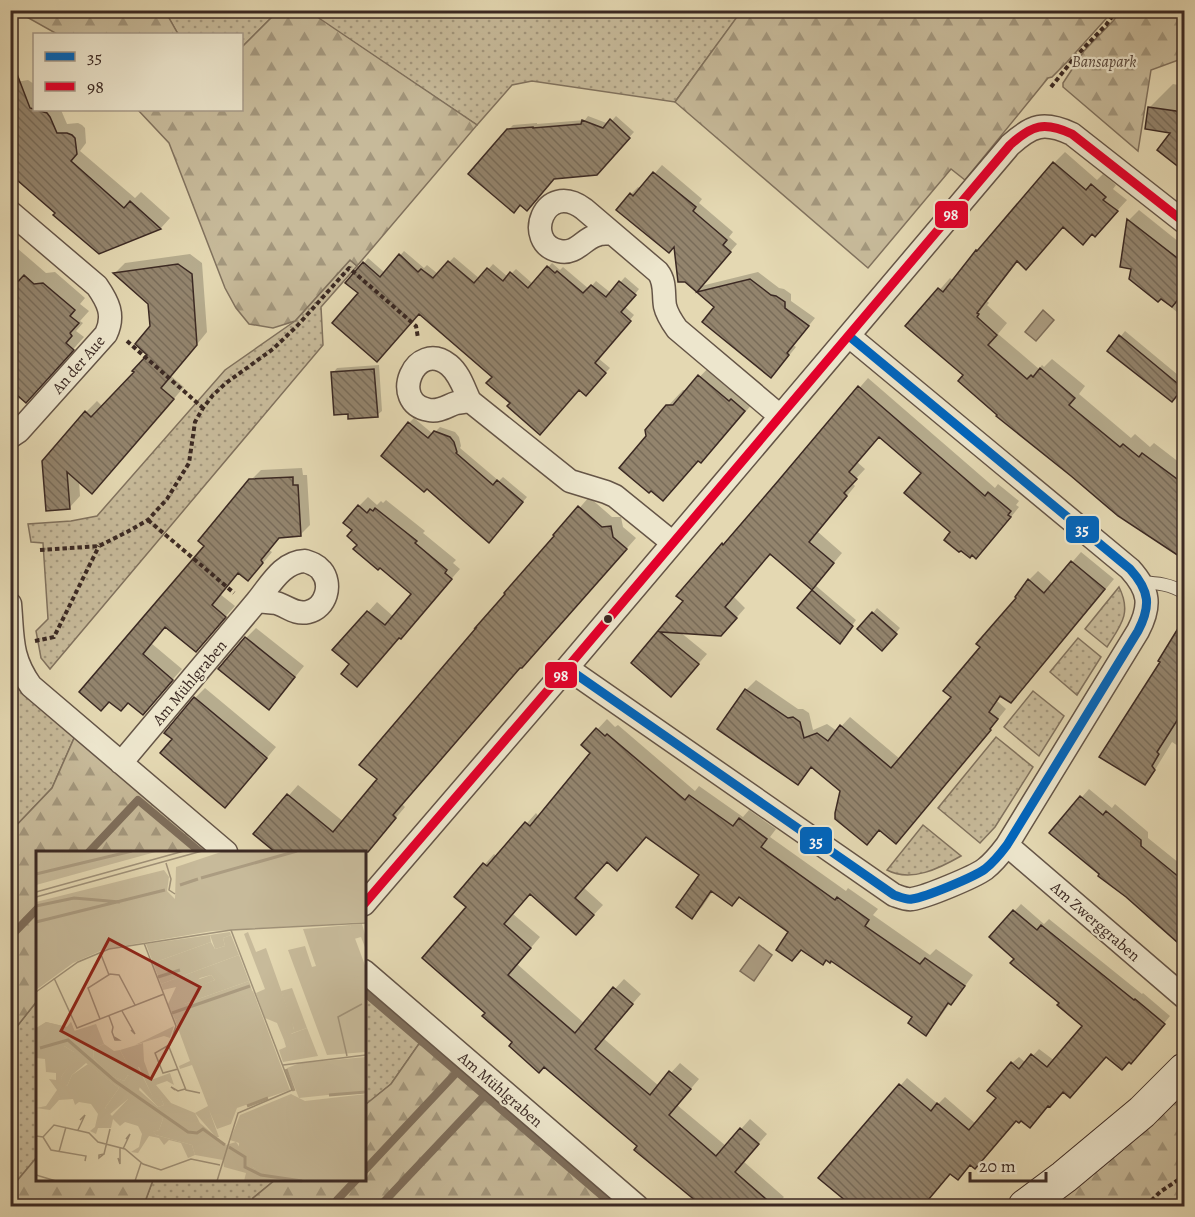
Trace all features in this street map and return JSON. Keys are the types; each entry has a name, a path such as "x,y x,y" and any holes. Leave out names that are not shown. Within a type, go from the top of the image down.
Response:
{"street":[{"path":"366,902 1010,145 1023,134 1041,126 1058,127 1072,134 1185,222"},
{"name":"An der Aue","path":"10,212 96,286 105,298 110,311 110,326 106,334 19,431 10,437"},
{"path":"611,233 661,276 665,307 677,329 780,416"},
{"path":"567,668 894,895 909,900 976,874 993,861 1007,845 1145,618 1147,598 1141,582 1121,561 849,336"},
{"path":"470,401 458,402 439,410 420,407 411,398 408,380 412,371 420,363 430,359 438,359 450,365 460,377 470,401 570,481 615,496 673,543"},
{"path":"10,603 17,663 31,686 225,851"},
{"name":"Am Mühlgraben","path":"121,763 255,604"},
{"name":"Am Zwerggraben","path":"1007,845 1185,997"},
{"name":"Am Mühlgraben","path":"366,973 637,1206"},
{"path":"1026,1206 1142,1112 1185,1070"}],"lane":[{"path":"1141,582 1161,584 1185,593"}],"path":[{"path":"1051,87 1117,10"},
{"path":"40,550 99,546 148,520 167,499 189,463 195,422 213,395 273,349 349,268 416,326 420,363"},
{"path":"110,326 203,408"},
{"path":"148,520 255,604"},
{"path":"34,642 54,637 99,546"},
{"path":"1146,1206 1160,1192 1185,1176"}],"green space":[{"path":"307,10 477,125 357,266 350,260 295,321 273,328 249,324 236,308 225,288 169,143 139,111 243,111 243,46 278,11"},
{"path":"742,10 1113,11 1067,62 1052,77 1048,78 965,180 951,169 868,268 675,102"},
{"name":"Bansapark","path":"1122,10 1184,11 1184,58 1151,70 1138,151 1063,87 1063,83 1084,51"},
{"path":"16,11 165,11 177,33 55,33"},
{"path":"165,11 278,11 243,46 243,33 177,33"},
{"path":"307,11 742,11 675,102 532,81 512,85 477,125"},
{"path":"350,260 357,266 321,307 323,345 50,669 41,658 36,631 48,619 43,543 31,542 28,524 71,521 97,516 225,370 295,321"},
{"path":"1119,587 1125,604 1125,612 1107,647 1085,629"},
{"path":"1078,638 1101,657 1077,695 1050,672"},
{"path":"11,673 16,685 75,736 52,788 11,831"},
{"path":"1033,691 1064,716 1039,756 1004,727"},
{"path":"75,736 207,851 36,851 36,1002 11,1034 11,831 52,788"},
{"path":"996,737 1033,767 995,827 980,843 938,808"},
{"path":"923,825 961,856 935,869 915,874 896,874 887,870"},
{"path":"366,988 423,1038 391,1084 366,1104"},
{"path":"36,1002 36,1158 11,1188 11,1034"},
{"path":"423,1038 619,1206 253,1206 253,1198 274,1181 366,1181 366,1104 391,1084"},
{"path":"1184,1095 1184,1206 1045,1206"},
{"path":"36,1158 36,1181 153,1181 146,1199 139,1206 11,1206 11,1188"},
{"path":"153,1181 274,1181 253,1198 253,1206 139,1206 146,1199"}],"shaded area":[{"path":"1043,310 1054,320 1036,341 1025,332"},
{"path":"759,945 772,955 754,981 740,971"}],"building":[{"path":"10,61 12,61 30,108 33,111 47,113 57,133 67,133 75,138 77,154 71,161 124,208 130,201 161,229 99,254 10,174"},
{"path":"1148,107 1176,111 1183,117 1185,114 1185,172 1157,150 1170,133 1145,129"},
{"path":"610,119 630,138 597,175 554,179 527,211 520,205 514,213 468,174 507,129 581,124 582,120 603,128"},
{"path":"1053,162 1086,190 1091,184 1106,197 1103,200 1118,211 1095,237 1092,234 1083,245 1063,227 1026,270 1017,261 977,313 979,314 977,317 997,335 988,345 1027,379 1031,375 1033,377 1040,368 1075,398 1069,405 1120,447 1123,444 1139,457 1142,453 1185,485 1185,560 1118,516 996,416 958,381 963,375 905,326 938,288 943,292 976,250"},
{"path":"653,172 696,207 693,211 727,240 723,245 731,252 697,292 750,279 771,295 785,302 785,308 809,326 787,353 789,355 771,378 702,322 714,307 685,282 678,282 674,247 669,253 616,210 630,193 633,196"},
{"path":"1127,219 1185,264 1185,291 1172,307 1161,299 1158,302 1129,279 1131,269 1120,267"},
{"path":"399,254 418,272 421,269 433,278 448,261 474,283 487,268 503,281 510,272 528,288 547,266 555,273 557,271 583,293 591,285 606,297 619,281 636,295 621,312 631,321 595,363 606,373 586,396 579,390 540,435 507,406 510,403 486,383 492,377 419,314 377,362 332,323 358,293 345,283 363,262 380,277"},
{"path":"178,264 192,274 197,345 161,388 174,399 92,494 67,472 70,509 46,511 42,461 85,411 91,417 147,355 135,344 150,326 148,304 113,273"},
{"path":"24,275 34,284 43,283 75,310 70,316 79,323 70,333 72,336 66,343 74,350 26,403 10,389 10,290"},
{"path":"1119,335 1183,388 1172,402 1107,351"},
{"path":"374,369 378,417 348,419 348,414 334,415 331,372"},
{"path":"698,375 745,411 701,463 698,461 663,501 651,491 649,493 619,468 646,436 645,430 666,405 673,405"},
{"path":"858,386 985,496 988,492 1011,511 1008,515 1011,517 976,559 972,555 970,558 961,551 959,552 944,540 950,532 904,493 921,473 879,437 849,472 857,479 844,493 847,496 809,542 834,563 812,590 770,554 725,607 737,618 721,636 660,632 699,664 671,697 631,663 683,601 676,596 722,543 723,545"},
{"path":"408,422 428,438 434,431 450,437 454,442 456,453 493,485 497,480 523,502 489,543 427,489 424,492 381,456"},
{"path":"293,477 293,485 298,485 301,536 279,538 248,581 238,573 212,605 226,617 196,652 165,627 143,654 173,680 143,715 128,703 121,711 109,702 101,711 79,692 204,546 198,541 249,479"},
{"path":"358,505 367,513 370,509 373,511 375,508 417,541 415,543 447,570 445,573 452,579 357,687 341,674 349,664 332,650 367,611 385,625 411,594 353,549 357,545 347,536 352,530 343,523"},
{"path":"578,506 602,527 611,526 613,537 627,549 393,815 396,818 368,852 274,851 253,834 287,794 333,832 377,779 359,765"},
{"path":"1071,561 1105,589 1011,703 1000,696 989,712 998,719 991,730 896,844 879,830 867,845 835,819 840,791 811,767 798,785 717,729 745,689 788,718 793,717 800,722 804,738 817,733 828,741 840,725 891,768 951,697 943,691 980,647 976,644 1016,598 1028,579 1044,593"},
{"path":"812,590 853,626 840,644 797,608"},
{"path":"872,612 897,634 882,651 857,629"},
{"path":"1185,617 1185,708 1157,752 1159,754 1152,766 1155,770 1145,785 1099,757 1160,662 1158,661"},
{"path":"245,637 295,677 269,710 218,669"},
{"path":"194,697 267,758 225,808 160,753 172,739 164,733"},
{"path":"596,728 605,736 607,734 685,800 689,795 733,826 739,818 767,839 761,847 835,900 837,897 869,920 865,926 920,964 925,958 965,986 951,1005 948,1003 926,1036 908,1023 912,1017 831,961 830,963 826,960 823,965 801,950 792,961 776,950 788,932 739,897 732,906 711,891 692,919 676,907 699,875 646,837 617,871 607,862 575,898 594,915 576,935 530,894 504,924 531,948 508,975 575,1033 613,987 633,1004 595,1049 650,1095 669,1071 691,1089 669,1115 716,1156 740,1128 759,1144 735,1172 774,1206 702,1206 634,1150 637,1146 544,1067 539,1073 509,1046 512,1042 482,1016 485,1013 422,958 466,907 454,897 483,863 487,866 525,822 530,826 590,753 581,745"},
{"path":"1080,796 1103,815 1106,811 1141,840 1141,846 1185,882 1185,949 1049,833"},
{"path":"1013,910 1037,930 1041,925 1165,1024 1131,1064 1129,1062 1122,1070 1106,1057 1070,1098 1063,1092 1030,1128 1021,1121 1019,1123 1016,1121 975,1169 970,1165 958,1180 950,1174 923,1206 852,1206 818,1178 899,1084 931,1111 937,1103 969,1130 996,1098 987,1091 1011,1062 1019,1069 1031,1054 1047,1067 1082,1026 1057,1005 1059,1003 1010,963 1014,959 989,937"}],"waterway":[{"path":"90,851 138,800 199,851"},
{"path":"10,937 36,910"},
{"path":"366,994 614,1206"},
{"path":"366,1169 457,1072"},
{"path":"380,1206 485,1095"},
{"path":"337,1200 355,1181"}],"transit line":[{"name":"98","path":"366,902 1018,138 1032,129 1046,126 1072,134 1184,222"},
{"name":"35","path":"567,668 894,895 912,899 938,891 979,873 1000,854 1138,631 1145,614 1145,592 1142,584 1130,569 849,336"}]}
